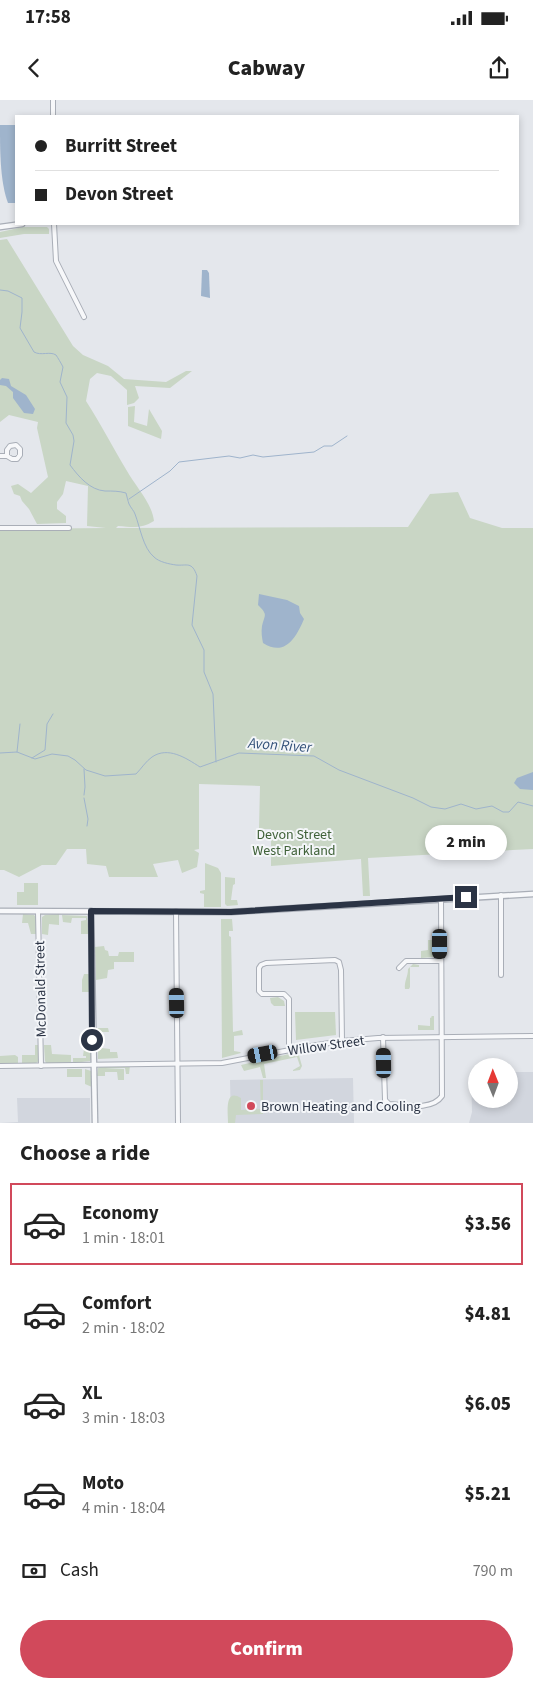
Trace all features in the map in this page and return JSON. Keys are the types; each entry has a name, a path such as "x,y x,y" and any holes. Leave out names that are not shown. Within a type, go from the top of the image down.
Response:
{"street":[{"path":"53,100 53,115"},
{"path":"0,227 15,225"},
{"path":"54,225 56,261 84,317"},
{"path":"0,456 8,456"},
{"path":"0,528 69,528"},
{"path":"0,912 231,912 533,894"},
{"path":"501,895 501,975"},
{"path":"383,1037 385,1100 389,1104 409,1106 431,1105 438,1102 442,1096 440,899"},
{"path":"91,911 92,1064 95,1123"},
{"path":"176,911 178,1123"},
{"name":"McDonald Street","path":"38,912 41,1066"},
{"path":"289,1049 289,999 284,994 264,994 259,991 259,968 266,963 334,960 339,962 341,970 342,1041"},
{"path":"399,968 406,961 440,961"},
{"name":"Willow Street","path":"0,1066 222,1062 289,1049 383,1037 533,1036"}],"shaded area":[{"path":"518,1072 533,1072 533,1123 469,1123 472,1108 518,1108"},
{"path":"353,1078 354,1123 231,1123 230,1080"},
{"path":"17,1098 90,1098 90,1123 0,1123 18,1122"}],"green space":[{"path":"23,227 47,227 49,234 24,234 0,238 0,232"},
{"name":"Devon Street West Parkland","path":"7,239 73,346 83,355 108,366 124,379 166,382 186,371 192,371 170,388 135,386 139,398 134,403 127,405 127,390 111,376 97,373 90,379 86,401 153,514 154,521 149,524 133,527 118,526 116,528 408,527 430,494 458,492 470,518 502,528 533,528 533,849 368,858 370,896 363,896 361,859 271,866 271,829 259,829 260,786 199,784 199,849 194,850 199,853 197,867 182,873 178,860 153,864 158,877 109,877 106,866 87,864 86,849 67,849 56,865 42,865 19,877 0,870 0,529 106,528 87,526 88,486 66,481 63,494 57,502 57,509 66,516 66,523 37,524 20,496 14,494 11,486 18,484 31,493 48,477 37,428 38,422 9,415 0,422 0,240"},
{"path":"135,406 134,422 147,426 149,409 162,431 161,439 128,426 128,407"},
{"path":"205,863 218,868 221,873 221,907 204,907 204,894 200,893 200,891 205,890"},
{"path":"225,877 235,878 231,900 237,900 238,905 227,906 225,904"},
{"path":"24,883 38,883 38,905 17,905 17,892 24,892"},
{"path":"23,914 36,917 37,934 31,934 28,923 22,923"},
{"path":"59,914 59,925 49,924 48,935 42,934 42,917"},
{"path":"62,915 87,916 89,934 81,934 81,921 86,920 86,918 72,918 71,923 63,922"},
{"path":"221,919 232,919 233,931 229,931 229,936 231,937 233,1032 242,1030 243,1035 234,1036 234,1051 241,1053 222,1058"},
{"path":"428,940 434,940 434,957 421,958 421,951 428,950"},
{"path":"104,946 109,956 118,956 119,952 134,952 134,962 114,962 114,969 108,970 107,978 96,980 95,947"},
{"path":"413,964 419,965 419,967 410,967"},
{"path":"410,967 410,987 405,989 408,969"},
{"path":"84,974 90,974 90,992 82,992"},
{"path":"278,997 284,1001 285,1006 274,1006 271,1003 270,998"},
{"path":"295,1012 335,1012 336,1035 296,1040"},
{"path":"431,1016 434,1016 434,1030 418,1030 418,1025 430,1026"},
{"path":"98,1028 108,1028 109,1032 102,1032 102,1048 110,1049 110,1052 117,1052 118,1058 98,1059 96,1030"},
{"path":"91,1041 92,1058 90,1061 73,1063 73,1058 86,1058 86,1056 83,1056 85,1042"},
{"path":"35,1045 39,1045 39,1061 36,1063 22,1063 22,1055 35,1055"},
{"path":"44,1045 51,1045 52,1054 71,1055 71,1062 47,1064 45,1061"},
{"path":"298,1052 302,1066 300,1070 293,1071 300,1066 297,1057 264,1064 266,1078 263,1078 260,1067 244,1071 241,1065"},
{"path":"15,1055 18,1057 18,1063 0,1063 0,1056"},
{"path":"130,1065 129,1074 126,1074 125,1068 105,1068 124,1069 124,1080 118,1080 117,1072 105,1072 105,1076 97,1076 98,1068 100,1067"},
{"path":"67,1069 82,1069 82,1077 67,1077"},
{"path":"85,1069 91,1071 92,1087 85,1084"},
{"path":"260,1080 263,1080 263,1114 236,1115 235,1123 228,1123 228,1103 232,1096 241,1098 241,1110 261,1109"}],"water":[{"path":"0,125 15,125 15,203 8,203 3,185"},
{"path":"202,270 207,270 209,273 210,298 201,296"},
{"path":"2,378 9,379 11,386 26,395 35,409 33,414 24,413 13,398 13,392 6,386 0,385"},
{"path":"259,594 287,600 299,606 300,613 304,619 293,639 284,647 271,647 263,643 262,628 265,615 258,605"},
{"path":"533,772 533,790 520,789 514,783 517,778"}],"waterway":[{"path":"0,290 8,291 22,298 20,328 34,352 56,355 63,367 60,382 67,397 66,423 73,435 74,441 70,465 81,478 94,488 126,493 144,543 154,557 167,563 189,565 195,571 197,576 192,625 204,650 204,672 213,694 216,762"},
{"path":"129,499 170,471 179,462 229,456 240,458 253,455 263,457 314,452 324,446 332,446 347,436"},
{"path":"32,758 45,750 47,724 53,714"},
{"path":"17,752 20,724"},
{"name":"Avon River","path":"0,753 17,752 35,759 52,754 68,756 86,770 105,776 136,774 152,757 164,753 177,754 200,767 239,753 314,756 339,770 413,798 431,807 445,809 461,804 476,809 492,806 503,812 509,812 518,802 533,806"},
{"path":"84,769 84,795"},
{"path":"84,798 88,819 87,826"}],"place":[{"name":"Brown Heating and Cooling","path":"251,1106"}],"route":[{"path":"92,1040 91,911 231,912 466,897"}]}
